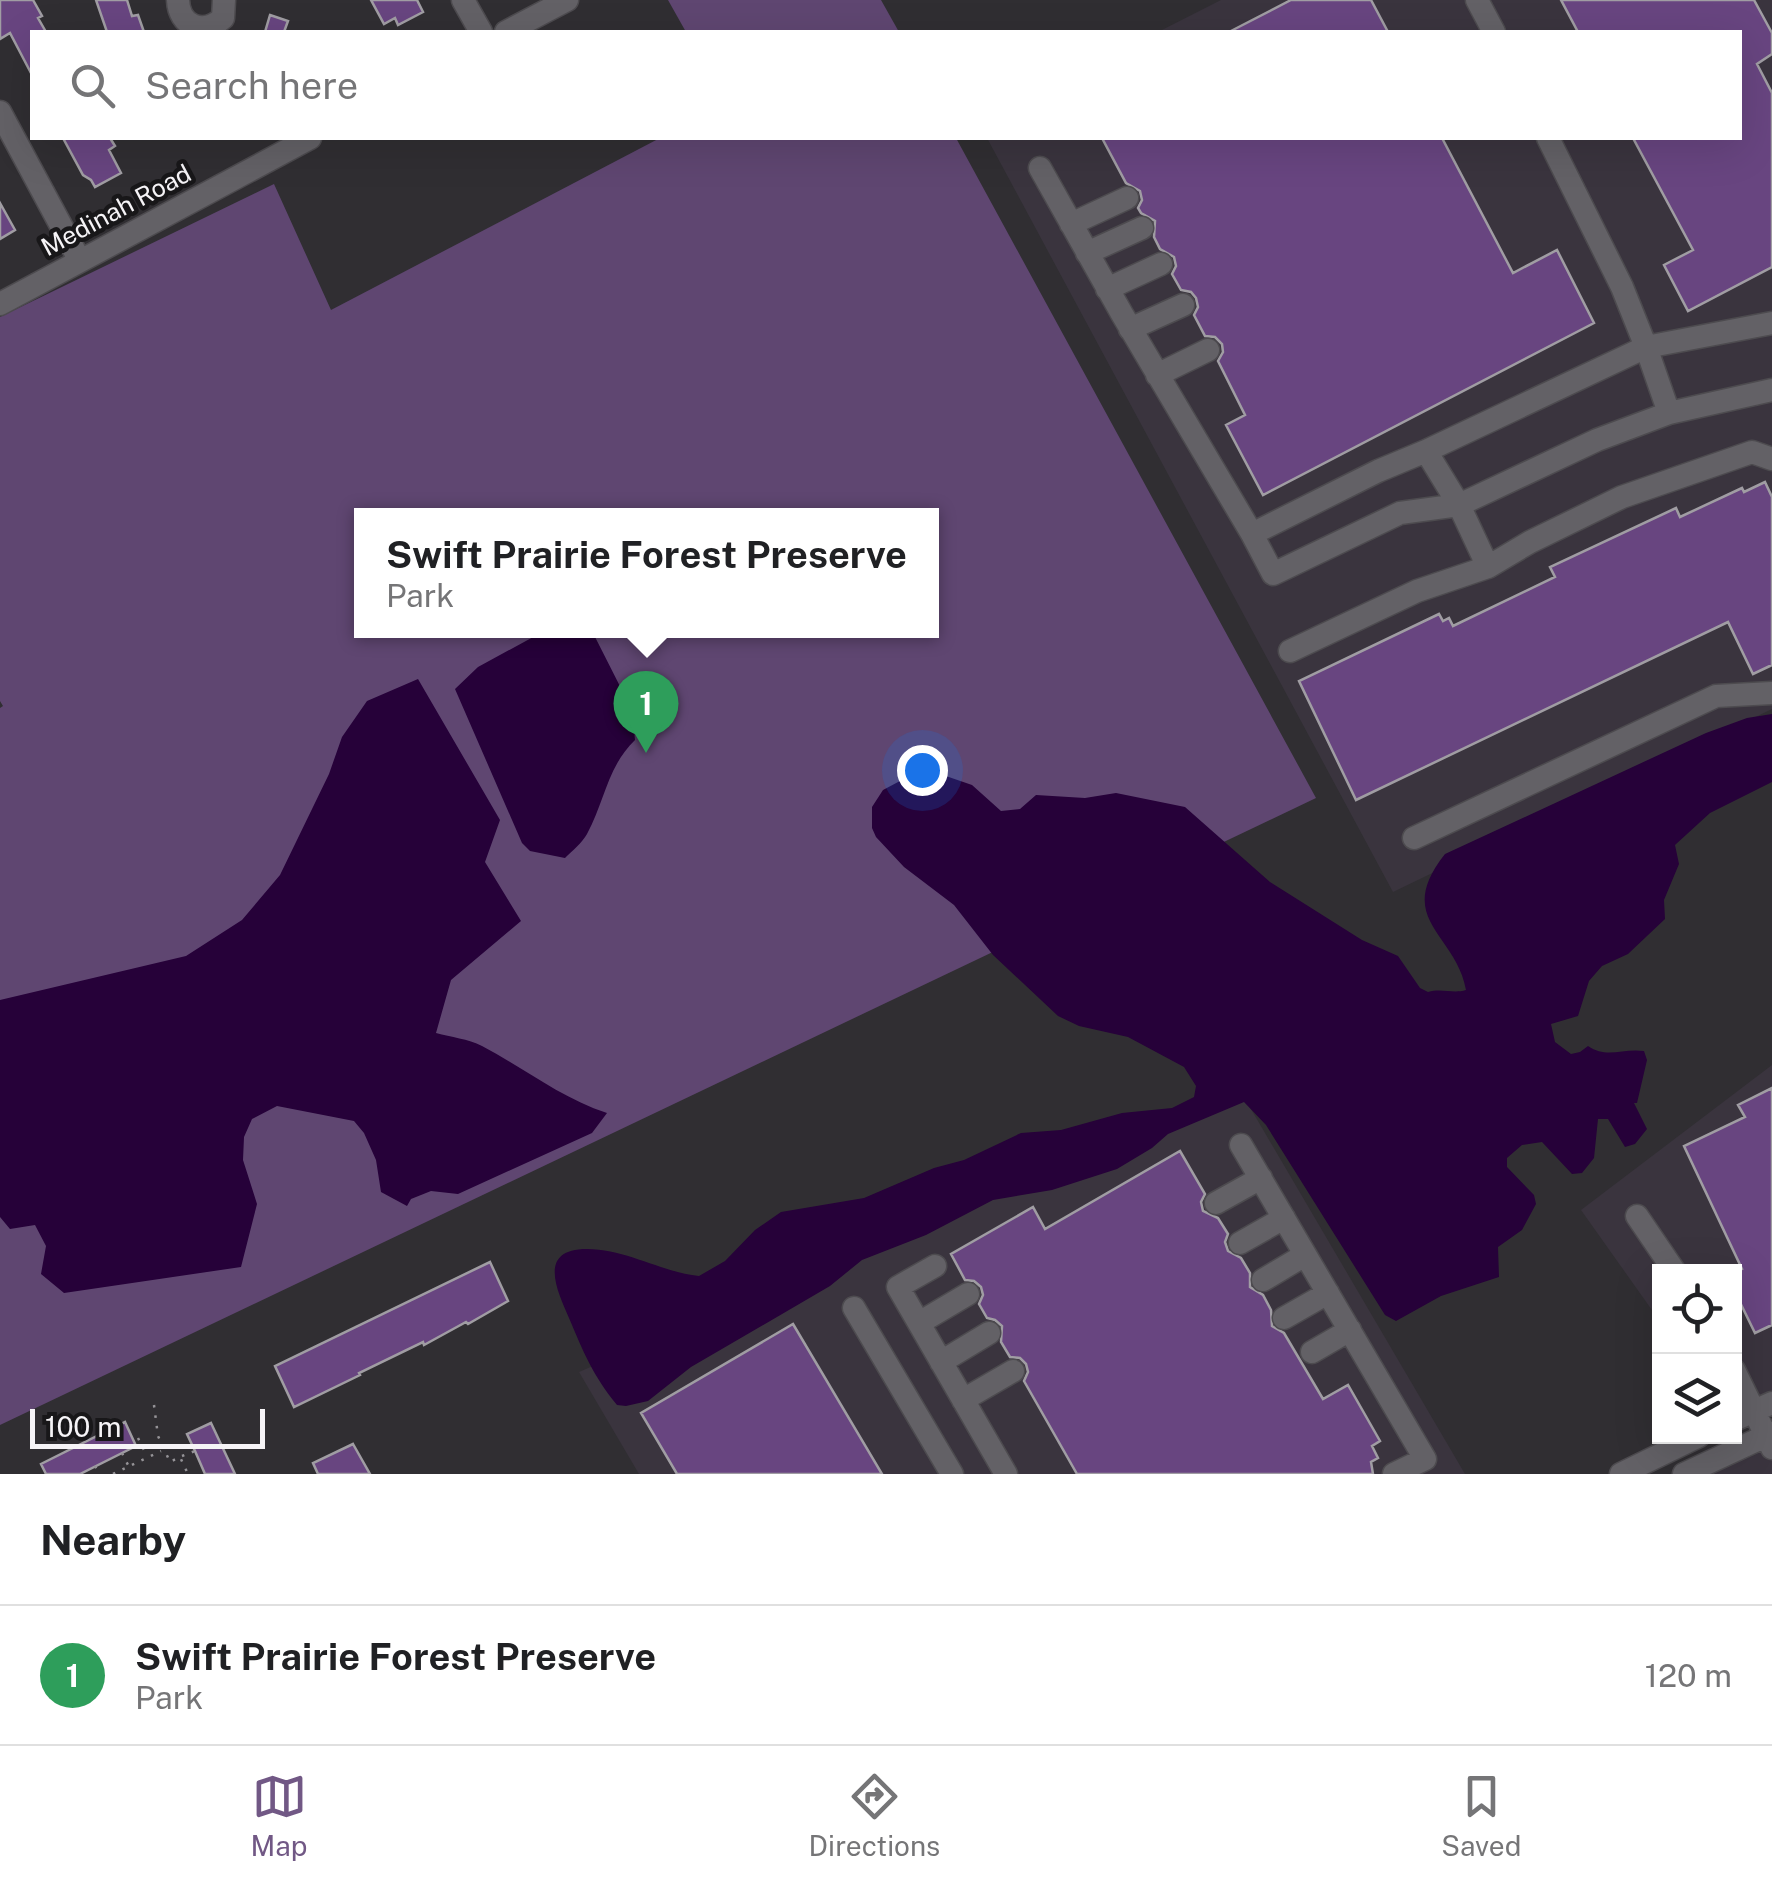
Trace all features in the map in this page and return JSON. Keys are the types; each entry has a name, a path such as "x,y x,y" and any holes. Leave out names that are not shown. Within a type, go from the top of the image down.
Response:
{"street":[{"path":"178,0 184,22 198,28 213,27 223,18 224,0"},
{"path":"463,0 480,30"},
{"path":"510,30 567,0"},
{"path":"1477,0 1493,30"},
{"path":"0,112 80,261"},
{"name":"Medinah Road","path":"0,304 306,140"},
{"path":"1549,140 1622,287 1669,413"},
{"path":"1040,168 1273,574 1400,513 1458,505 1596,440 1669,413 1772,390"},
{"path":"1071,224 1127,198"},
{"path":"1087,252 1142,228"},
{"path":"1107,289 1161,264"},
{"path":"1130,328 1182,305"},
{"path":"1252,534 1378,470 1646,347 1772,323"},
{"path":"1158,375 1208,350"},
{"path":"1426,451 1488,568"},
{"path":"1290,652 1416,591 1488,568 1530,542 1622,497 1752,452 1772,459"},
{"path":"1414,838 1716,696 1772,693"},
{"path":"1241,1144 1429,1466 1394,1474"},
{"path":"1216,1203 1261,1178"},
{"path":"1637,1216 1670,1264"},
{"path":"1240,1243 1284,1218"},
{"path":"1263,1280 1306,1254"},
{"path":"935,1266 898,1287 1006,1474"},
{"path":"1284,1318 1328,1293"},
{"path":"919,1323 968,1294"},
{"path":"854,1308 952,1474"},
{"path":"1312,1352 1350,1330"},
{"path":"942,1362 989,1333"},
{"path":"963,1400 1013,1371"},
{"path":"1684,1474 1770,1439 1742,1387"},
{"path":"1620,1474 1683,1444"},
{"path":"1772,1462 1772,1470"}],"path":[{"path":"154,1405 163,1450 170,1462 195,1451"},
{"path":"138,1438 148,1458"},
{"path":"113,1474 163,1450"},
{"path":"122,1453 129,1466"},
{"path":"180,1457 188,1474"},
{"path":"96,1466 99,1474"}],"shaded area":[{"path":"668,0 881,0 898,30 685,30"},
{"path":"1221,0 1772,0 1772,383 1670,417 1772,395 1772,709 1393,892 988,140 1742,140 1742,30 1162,30"},
{"path":"656,140 957,140 1316,798 0,1425 0,317 274,184 331,310"},
{"path":"531,638 596,638 632,710 635,740 612,773 587,834 565,858 530,851 522,843 455,689 478,667"},
{"path":"418,679 500,820 485,862 521,921 451,980 436,1033 482,1046 558,1091 607,1113 592,1133 458,1194 431,1191 411,1199 407,1206 381,1192 376,1160 354,1121 277,1106 252,1119 244,1137 243,1160 257,1204 241,1267 64,1293 41,1274 46,1246 35,1225 10,1229 0,1217 0,1000 186,956 242,920 280,875 329,774 342,737 367,701"},
{"path":"1772,714 1772,782 1710,813 1675,845 1679,864 1664,900 1665,919 1628,954 1602,966 1589,981 1578,1016 1551,1024 1555,1042 1571,1054 1588,1046 1608,1053 1644,1051 1647,1060 1634,1103 1647,1129 1635,1144 1625,1147 1608,1119 1598,1119 1594,1158 1582,1173 1572,1174 1542,1142 1522,1145 1507,1158 1507,1167 1534,1195 1536,1204 1522,1230 1498,1247 1499,1277 1441,1296 1396,1321 1385,1315 1266,1125 1244,1102 1168,1134 1117,1169 1052,1190 993,1200 926,1235 862,1260 830,1286 691,1367 648,1401 617,1405 595,1373 556,1285 556,1264 571,1251 601,1250 699,1276 725,1261 755,1230 781,1212 864,1198 934,1168 964,1160 1021,1133 1061,1130 1122,1113 1172,1108 1194,1097 1196,1086 1184,1067 1128,1037 1079,1026 1058,1016 993,955 954,905 904,867 876,837 872,807 883,790 900,781 940,774 972,785 1001,811 1020,809 1036,795 1085,798 1116,793 1185,807 1270,882 1362,940 1398,956 1420,988 1428,992 1461,991 1466,990 1460,970 1426,911 1425,895 1431,876 1445,854 1706,733 1747,718"},
{"path":"1772,1065 1772,1415 1742,1430 1742,1264 1652,1264 1652,1310 1581,1210"},
{"path":"1238,1087 1465,1474 639,1474 579,1372"},
{"path":"1772,1431 1772,1474 1683,1474"}],"building":[{"path":"0,0 33,0 45,30 30,30 30,71 10,33 0,39"},
{"path":"96,0 127,0 132,16 138,15 143,30 106,30"},
{"path":"371,0 417,0 423,12 398,25 395,18 384,24"},
{"path":"1291,0 1371,0 1387,30 1233,30"},
{"path":"1561,0 1754,0 1772,33 1772,54 1757,64 1772,93 1772,267 1688,311 1664,265 1693,250 1634,140 1742,140 1742,30 1577,30"},
{"path":"270,15 288,21 285,30 266,30"},
{"path":"64,140 111,140 115,146 109,150 121,173 95,187 83,175"},
{"path":"1103,140 1443,140 1513,273 1557,250 1594,323 1263,495 1226,425 1245,415 1218,361 1222,344 1215,337 1205,336 1194,315 1198,307 1196,298 1181,290 1172,274 1176,266 1174,257 1160,249 1154,237 1155,221 1138,208 1142,200 1140,191 1126,183"},
{"path":"0,203 15,230 0,239"},
{"path":"1765,482 1772,497 1772,665 1753,674 1728,622 1356,800 1299,681 1439,614 1443,621 1449,618 1453,626 1555,577 1550,567 1676,508 1680,517 1742,488 1744,492"},
{"path":"1772,1088 1772,1325 1755,1333 1742,1306 1742,1264 1684,1146 1745,1117 1738,1105"},
{"path":"1180,1151 1205,1194 1201,1202 1203,1211 1218,1218 1228,1234 1228,1251 1241,1258 1250,1273 1250,1287 1263,1295 1271,1310 1272,1326 1284,1333 1323,1399 1348,1385 1380,1441 1372,1446 1378,1458 1371,1462 1373,1474 1077,1474 1024,1381 1026,1364 1020,1358 1010,1357 1001,1342 1002,1326 987,1318 979,1304 981,1287 965,1280 951,1254 1033,1207 1045,1229"},
{"path":"490,1262 508,1301 294,1407 275,1366"},
{"path":"793,1324 882,1474 677,1474 641,1413"},
{"path":"125,1422 136,1446 80,1474 46,1474 41,1464"},
{"path":"211,1423 235,1474 205,1474 187,1434"},
{"path":"353,1444 370,1474 318,1474 313,1463"}],"place":[{"name":"Swift Prairie Forest Preserve","path":"646,753"}]}
